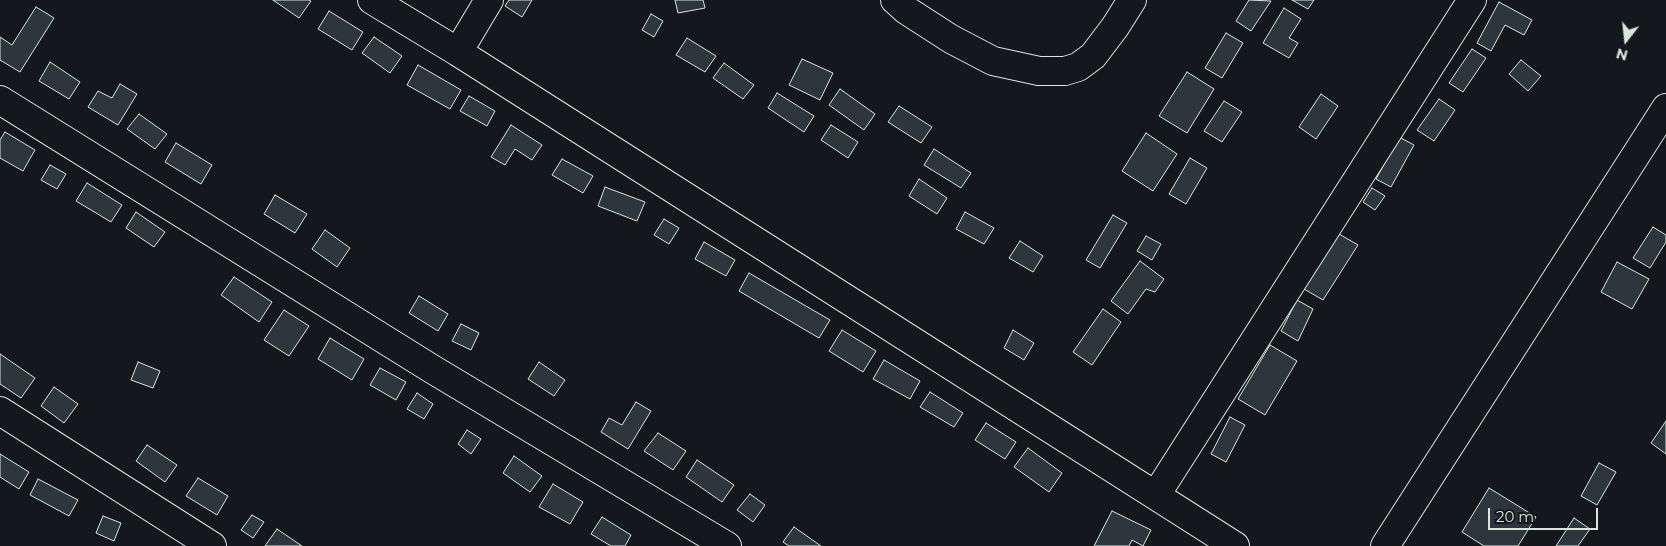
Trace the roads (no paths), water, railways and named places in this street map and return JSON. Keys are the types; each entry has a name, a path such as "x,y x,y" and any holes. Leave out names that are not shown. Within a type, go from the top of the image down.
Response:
{"street":[{"path":"372,0 458,52 1235,546"},
{"path":"458,52 489,0"},
{"path":"895,0 906,10 951,39 994,61 1039,70 1065,71 1078,67 1093,56 1132,0"},
{"path":"1156,495 1472,0"},
{"path":"0,100 432,369 727,546"},
{"path":"1385,546 1666,108"},
{"path":"0,411 212,546"}]}
